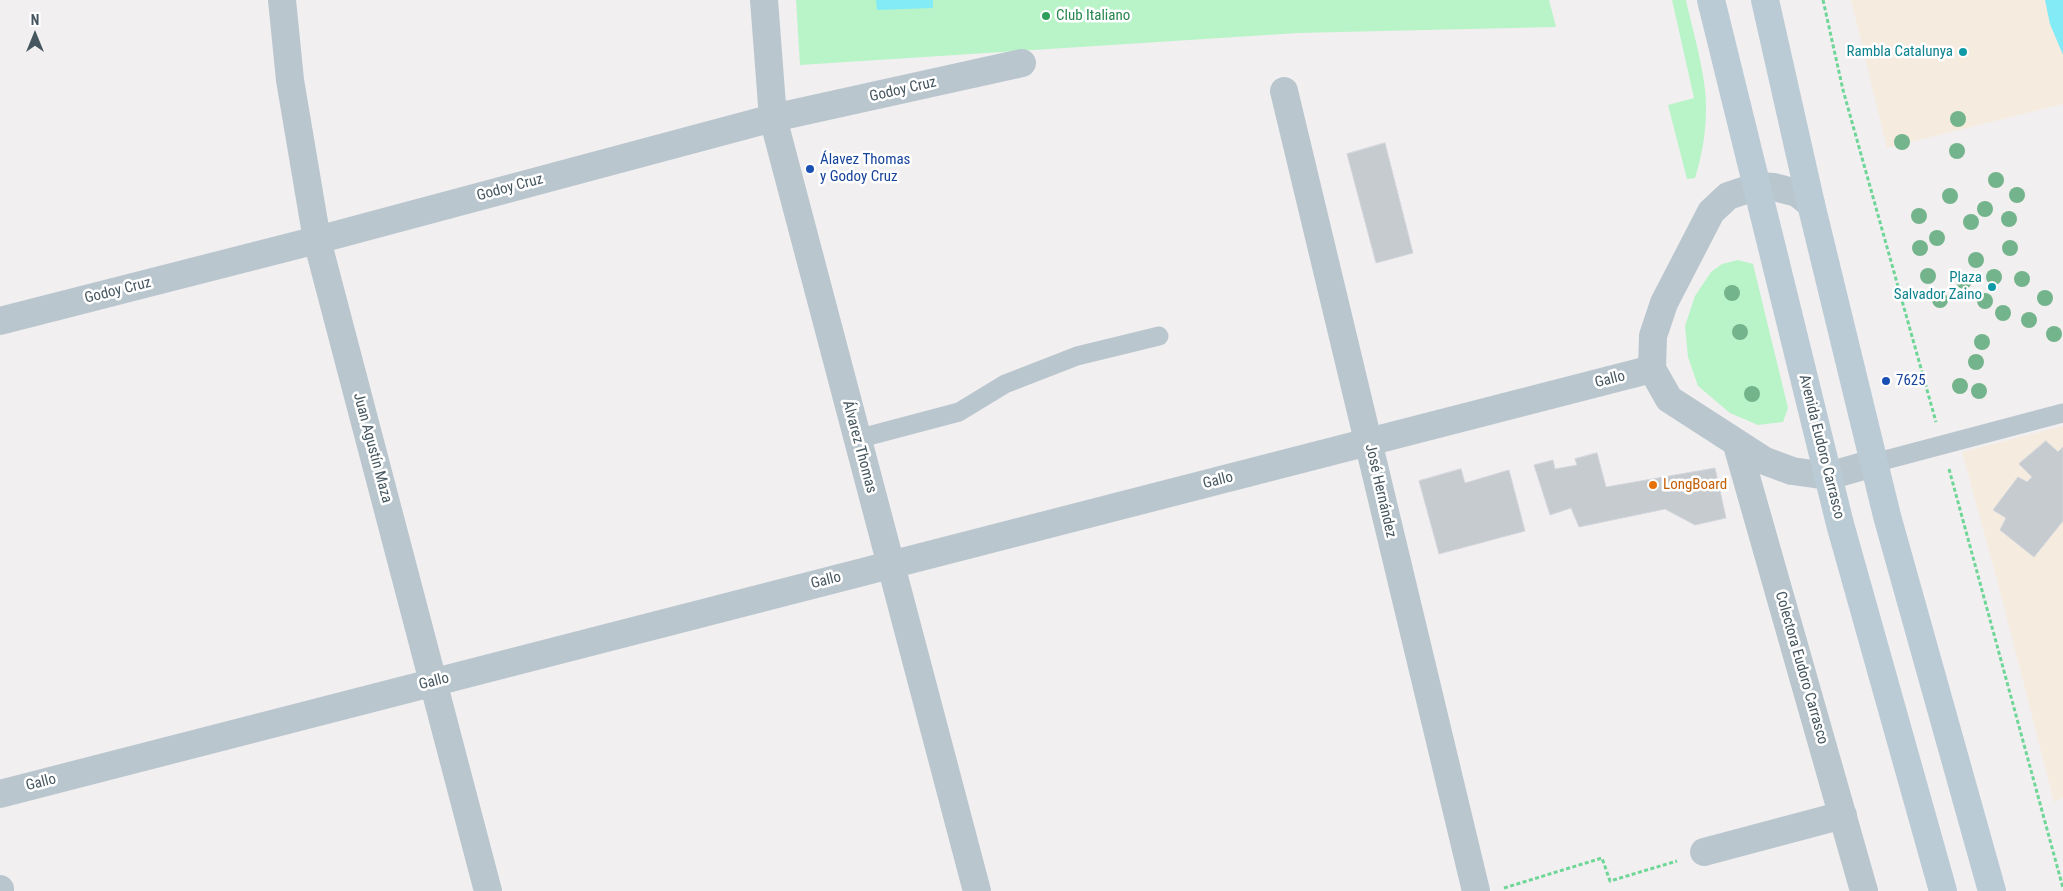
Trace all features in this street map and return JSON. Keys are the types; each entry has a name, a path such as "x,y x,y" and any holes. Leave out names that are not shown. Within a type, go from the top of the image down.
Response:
{"main road":[{"name":"Avenida Eudoro Carrasco","path":"1711,0 1840,524 1943,891"},
{"path":"1764,0 1811,204 1887,516 1992,891"}],"street":[{"name":"Juan Agustín Maza","path":"282,0 290,80 317,240 488,891"},
{"name":"Álvarez Thomas","path":"764,0 773,118 977,891"},
{"name":"Godoy Cruz","path":"0,322 317,240 773,118 1022,63"},
{"name":"José Hernández","path":"1284,91 1476,891"},
{"path":"1811,204 1797,193 1774,187 1758,186 1728,196 1711,212 1664,303 1653,336 1652,369 1669,399 1765,461 1792,472 1828,476 1874,463"},
{"name":"Gallo","path":"0,794 1652,369"},
{"name":"Colectora Eudoro Carrasco","path":"1738,445 1864,891"},
{"path":"1704,852 1843,815"}],"lane":[{"path":"857,439 959,412 1004,384 1078,356 1159,336"},
{"path":"1874,463 2063,413"}],"path":[{"path":"1503,888 1602,858 1610,881 1704,852"}],"green space":[{"name":"Club Italiano","path":"796,0 1549,0 1556,27 1298,33 800,65"},
{"path":"1672,0 1686,0 1702,69 1706,97 1705,126 1700,161 1695,178 1687,179 1668,105 1694,98"},
{"path":"1738,260 1753,264 1788,408 1783,422 1758,425 1730,413 1698,386 1688,357 1685,326 1695,296 1711,272 1722,264"}],"sand":[{"name":"Rambla Catalunya","path":"1851,0 2063,0 2063,104 1887,148"},
{"path":"2063,426 2063,798 2054,802 1962,452"}],"water":[{"path":"876,0 933,0 933,8 877,10"},
{"path":"2045,0 2063,0 2063,55 2050,24"}],"building":[{"path":"1385,143 1413,253 1376,263 1347,154"},
{"path":"2046,441 2058,452 2063,447 2063,521 2034,557 2000,530 2006,518 1993,510 2018,477 2027,482 2032,477 2019,464"},
{"path":"1597,453 1606,487 1715,468 1726,518 1695,525 1665,509 1579,527 1571,508 1550,515 1534,465 1553,460 1555,469 1577,465 1575,459"},
{"path":"1461,469 1465,483 1509,470 1525,531 1439,554 1419,481"}],"place":[{"name":"Club Italiano","path":"1046,16"},
{"name":"Rambla Catalunya","path":"1963,52"},
{"name":"Álavez Thomas y Godoy Cruz","path":"810,169"},
{"name":"Plaza Salvador Zaino","path":"1992,287"},
{"name":"7625","path":"1886,381"},
{"name":"LongBoard","path":"1653,485"}]}
